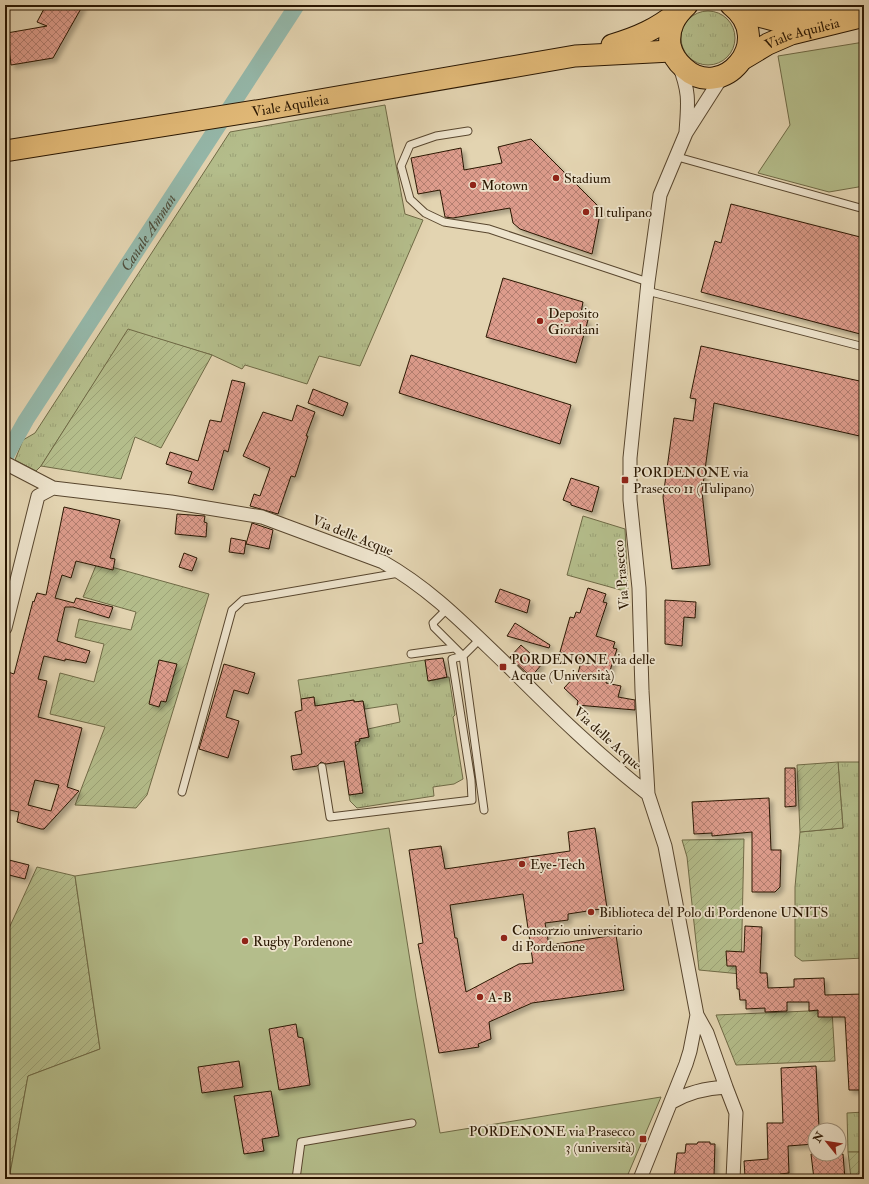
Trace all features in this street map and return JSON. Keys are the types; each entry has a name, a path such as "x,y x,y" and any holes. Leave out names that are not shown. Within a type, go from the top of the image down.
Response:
{"main road":[{"name":"Viale Aquileia","path":"736,7 774,20 864,6"},
{"name":"Viale Aquileia","path":"736,7 746,22 749,35 748,47 743,59"},
{"name":"Viale Aquileia","path":"5,150 184,123 575,56 641,36 659,27 683,9"},
{"name":"Viale Aquileia","path":"575,56 674,57 669,37 670,31 672,24 683,9"},
{"name":"Viale Aquileia","path":"723,75 734,69 743,59 768,44 791,34 864,16"},
{"path":"674,57 687,71 698,76 711,78 723,75"}],"street":[{"name":"Via Prasecco","path":"674,57 685,81 689,98 686,133"},
{"name":"Via Prasecco","path":"723,75 686,133 674,156 660,195 647,286 630,458 630,500 639,588 642,691 648,794 665,846 697,1015 712,1045 736,1113 733,1179"},
{"path":"11,466 52,488"},
{"path":"11,466 38,496"},
{"name":"Via delle Acque","path":"52,488 171,502 262,517 365,554 400,572 446,606 585,741 648,794"},
{"path":"5,628 38,496 52,488"},
{"name":"Via Prasecco","path":"640,1179 672,1102 690,1051 697,1015"},
{"path":"672,1102 693,1092 710,1088 726,1087"}],"lane":[{"path":"468,131 436,136 410,145 401,166 410,199 425,213 444,222 489,229 647,286 864,347"},
{"path":"674,156 864,209"},
{"path":"182,792 232,610 243,600 400,572"},
{"path":"446,606 433,623 434,627 463,656 484,810"},
{"path":"322,767 330,817 472,800 471,780 452,659 463,656 480,639"},
{"path":"411,654 454,648"},
{"path":"296,1179 302,1142 412,1123"}],"green space":[{"path":"708,11 718,13 727,19 733,28 735,38 733,48 727,57 718,63 708,65 698,63 689,57 683,48 681,38 683,28 689,19 698,13"},
{"path":"864,42 864,186 829,192 758,173 790,125 778,56"},
{"path":"385,105 405,214 423,220 360,366 319,356 307,384 245,365 242,369 212,355 128,330 41,466 36,471 15,460 23,440 35,433 230,132"},
{"path":"128,329 212,355 161,448 135,437 121,479 41,466"},
{"path":"583,516 625,529 628,592 567,575"},
{"path":"97,563 209,594 147,795 136,808 75,805 105,727 50,714 60,673 94,682 104,644 75,637 79,619 131,630 136,612 83,597"},
{"path":"425,660 429,681 449,677 455,715 453,717 463,779 454,784 433,787 434,796 357,808 350,801 349,795 362,793 355,747 360,741 359,739 369,737 368,729 400,722 397,704 365,709 363,701 354,702 353,700 324,705 316,711 314,697 301,699 298,680"},
{"path":"838,762 864,762 864,958 802,961 795,956 795,887 800,832 843,828"},
{"path":"838,762 843,828 800,832 797,765"},
{"path":"389,828 416,998 440,1133 661,1097 626,1179 9,1179 28,1076 100,1049 75,876"},
{"path":"744,839 741,974 699,970 687,857 682,840"},
{"path":"37,867 75,876 100,1049 28,1076 9,1179 5,1179 5,937"},
{"path":"832,1010 835,1061 736,1065 716,1015"},
{"path":"864,1112 864,1152 848,1152 847,1113"},
{"path":"848,1152 864,1152 864,1179 851,1179"}],"building":[{"path":"46,5 83,5 53,58 11,65 7,33 47,26 37,22"},
{"path":"531,139 601,209 592,254 520,229 513,223 510,208 453,218 445,217 440,190 418,194 411,158 461,148 464,170 502,163 498,147"},
{"path":"731,204 864,238 864,335 701,292 715,241 721,243"},
{"name":"Deposito Giordani","path":"503,278 583,302 580,318 588,320 576,363 486,337"},
{"path":"701,346 864,382 864,437 714,403 702,492 710,565 672,569 663,497 674,418 693,421 696,399 690,398"},
{"path":"411,355 571,405 560,444 399,393"},
{"path":"232,380 245,383 228,452 224,450 213,490 188,483 192,472 166,464 170,452 198,461 210,420 221,422"},
{"path":"313,389 348,403 343,416 308,403"},
{"path":"297,405 315,412 306,436 308,436 295,477 291,476 278,514 250,506 254,494 260,496 270,468 243,456 263,412 292,421"},
{"path":"571,478 599,487 592,512 571,505 571,503 563,500"},
{"path":"64,507 120,520 110,558 115,559 113,570 76,561 71,578 62,575 55,598 74,603 76,598 113,607 109,618 73,607 65,607 57,641 90,651 86,663 65,659 65,661 44,656 38,679 47,681 38,717 82,728 67,787 79,791 44,829 41,829 17,822 19,812 5,809 5,685 8,672 14,674 33,601 34,602 37,593 46,595","holes":["35,780 59,785 51,811 28,805"]},
{"path":"177,514 205,516 204,522 207,523 206,537 175,534"},
{"path":"252,523 273,530 269,549 246,544"},
{"path":"231,538 246,541 244,554 229,552"},
{"path":"184,553 197,558 192,571 179,567"},
{"path":"588,588 606,594 603,602 607,603 596,636 615,642 613,648 617,649 606,683 621,686 618,697 635,700 635,710 577,705 578,701 564,688 578,673 582,659 560,652 570,617 574,618 576,612 580,613"},
{"path":"500,589 530,600 527,613 495,602"},
{"path":"665,600 696,602 695,618 684,617 682,646 665,644"},
{"path":"515,623 550,645 549,648 507,636"},
{"path":"521,645 542,664 531,677 510,657"},
{"path":"443,658 447,677 428,681 425,660"},
{"path":"159,660 177,664 166,702 161,701 159,707 149,704"},
{"path":"224,664 255,673 248,694 234,690 226,717 239,721 228,758 199,749"},
{"path":"314,697 315,706 354,700 354,702 363,701 369,737 359,739 360,741 355,742 363,793 349,795 344,761 326,764 321,762 317,766 293,770 291,756 302,754 295,712 302,710 301,699"},
{"path":"785,768 795,768 796,806 785,807"},
{"path":"769,798 771,850 781,850 780,887 775,892 752,892 752,832 712,836 712,833 694,834 692,802"},
{"path":"595,828 607,908 568,914 568,920 545,923 549,945 616,935 624,990 532,1003 489,1022 491,1039 478,1044 479,1047 439,1053 418,944 423,943 409,850 441,846 445,869 570,851 568,832","holes":["523,894 533,963 519,964 466,992 450,905"]},
{"path":"5,859 29,865 25,879 5,874"},
{"path":"745,926 762,927 760,973 767,973 768,988 794,987 794,979 824,978 825,995 864,994 864,1090 849,1090 845,1017 818,1017 818,1010 809,1011 809,1002 787,1002 787,1011 765,1012 765,1008 746,1009 746,1000 740,1000 739,989 737,989 736,966 727,966 726,951 744,952"},
{"path":"296,1024 298,1037 303,1038 310,1085 279,1090 269,1029"},
{"path":"239,1061 243,1087 202,1093 198,1067"},
{"path":"816,1066 819,1122 807,1122 807,1145 788,1146 789,1173 780,1174 780,1179 747,1179 747,1176 745,1176 744,1161 768,1159 767,1123 783,1123 781,1068"},
{"path":"271,1091 279,1136 262,1139 264,1151 244,1154 234,1096"},
{"path":"698,1142 710,1142 710,1144 715,1144 714,1176 710,1175 710,1179 674,1179 677,1153 685,1153 686,1144 697,1144"},
{"path":"812,1162 844,1162 845,1179 814,1179"}],"waterway":[{"name":"Canale Amman","path":"5,463 7,454 26,420 297,5"}],"place":[{"name":"Stadium","path":"556,178"},
{"name":"Motown","path":"473,185"},
{"name":"Il tulipano","path":"586,212"},
{"name":"Deposito Giordani","path":"540,321"},
{"name":"PORDENONE via Prasecco 11 (Tulipano)","path":"625,480"},
{"name":"PORDENONE via delle Acque (Università)","path":"503,667"},
{"name":"Eye-Tech","path":"522,864"},
{"name":"Biblioteca del Polo di Pordenone UNITS","path":"591,912"},
{"name":"Consorzio universitario di Pordenone","path":"504,938"},
{"name":"Rugby Pordenone","path":"245,941"},
{"name":"A-B","path":"480,997"},
{"name":"PORDENONE via Prasecco 3 (università)","path":"643,1139"}]}
